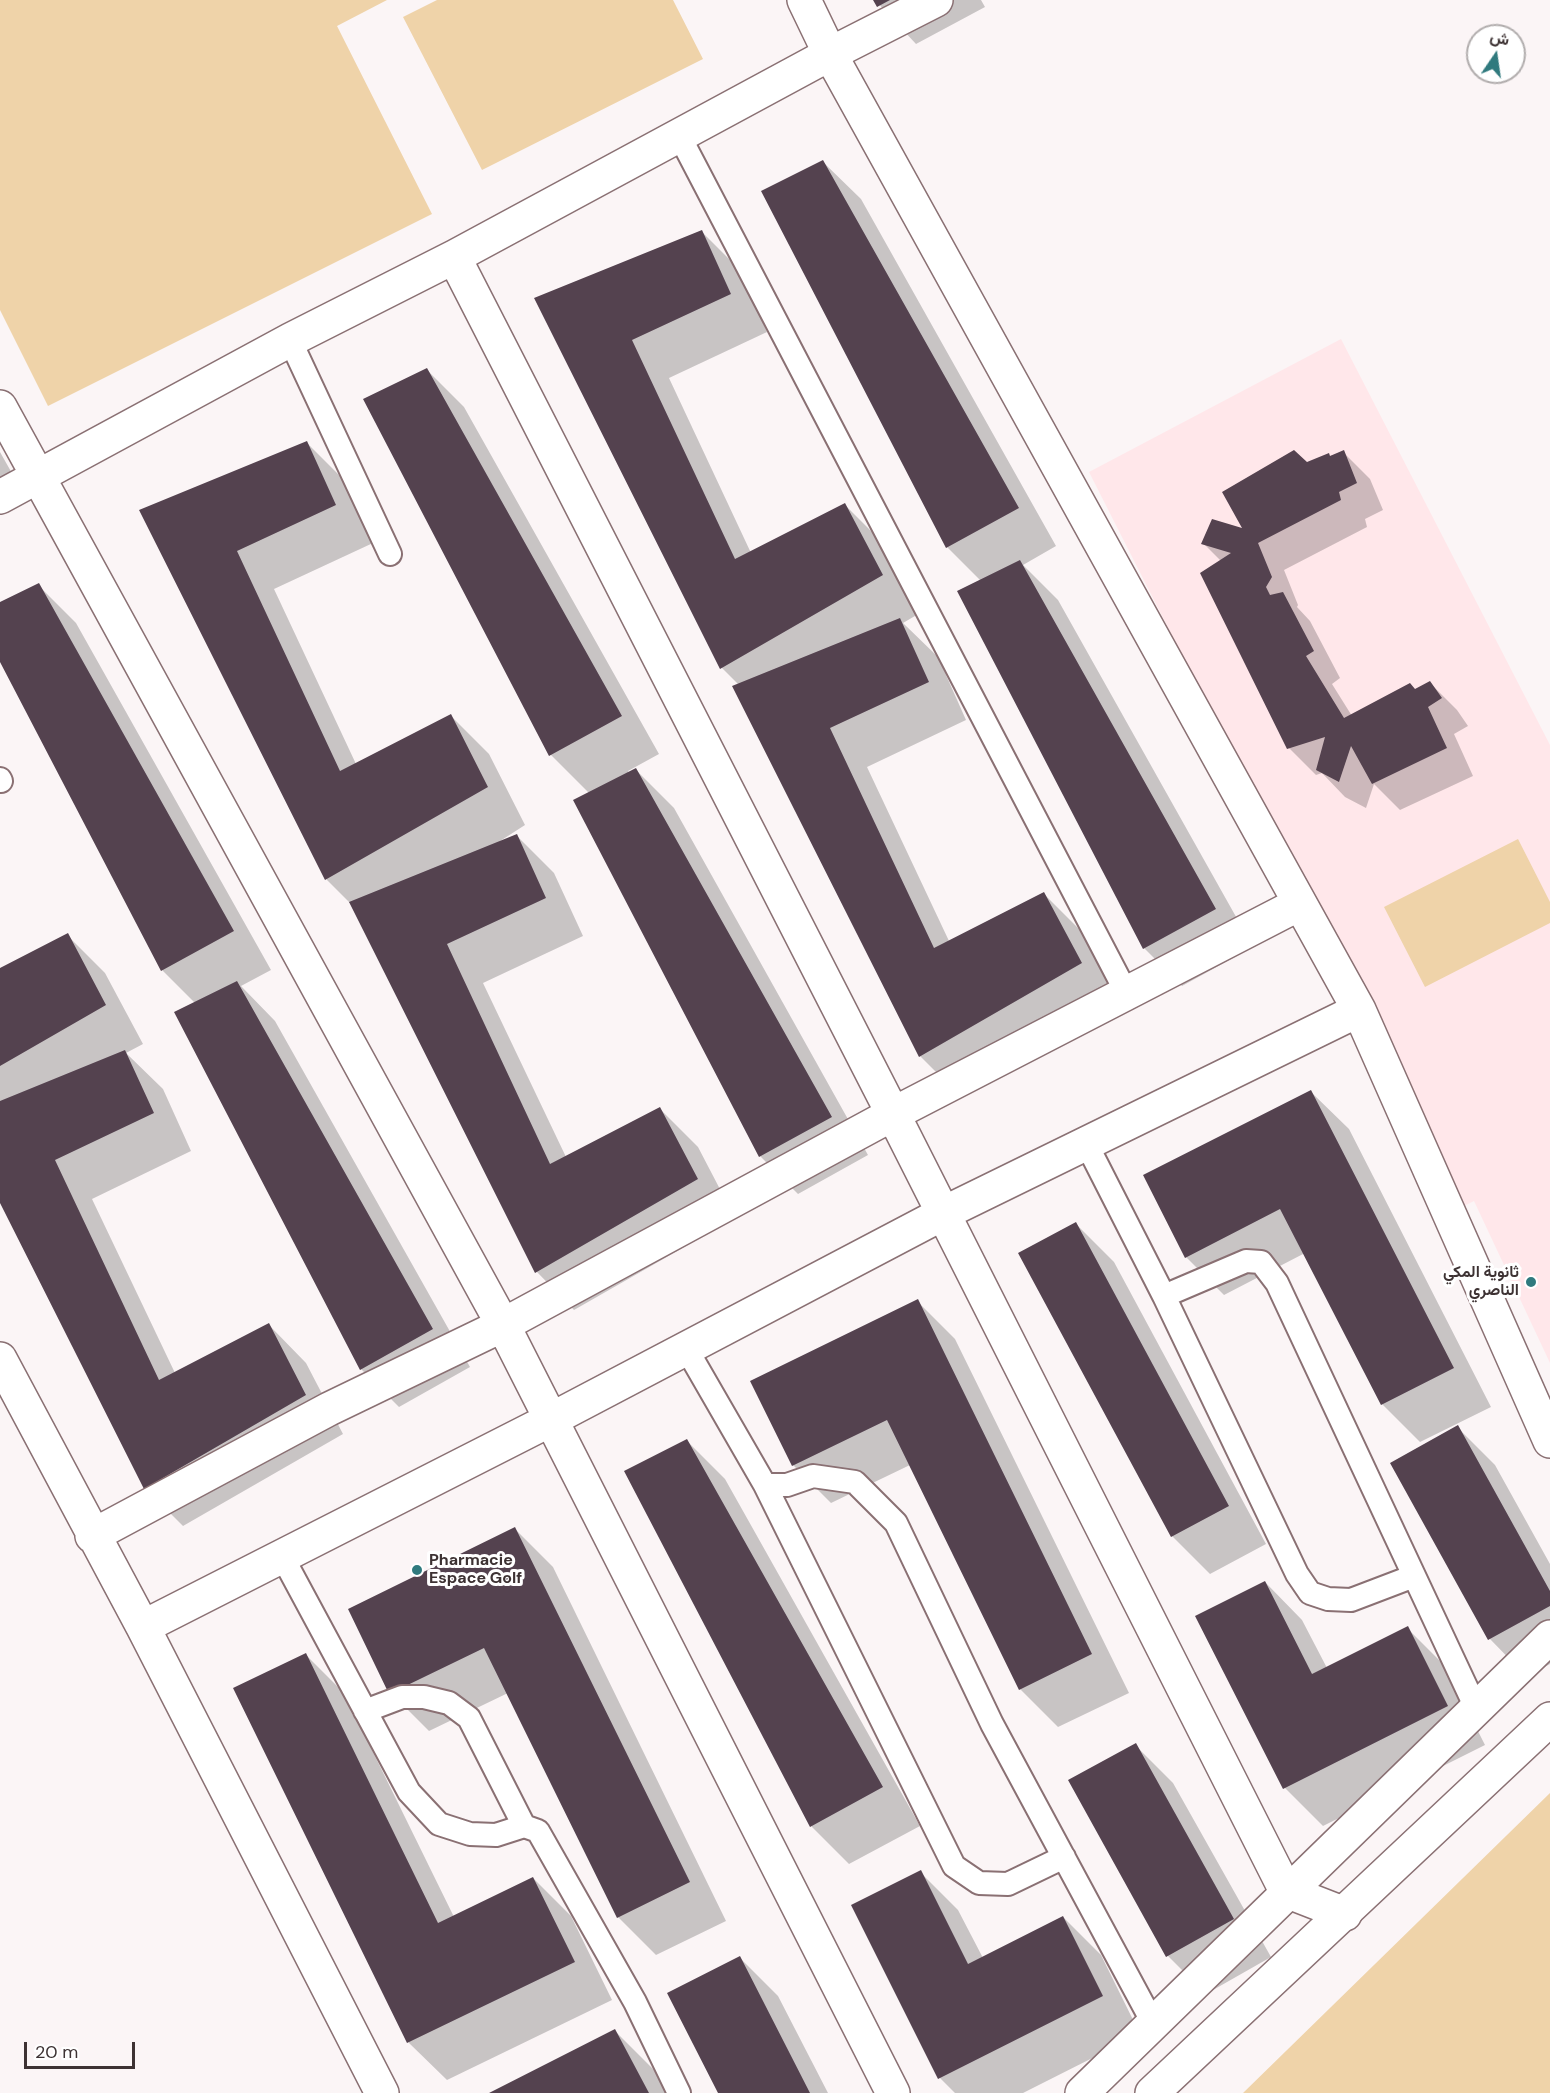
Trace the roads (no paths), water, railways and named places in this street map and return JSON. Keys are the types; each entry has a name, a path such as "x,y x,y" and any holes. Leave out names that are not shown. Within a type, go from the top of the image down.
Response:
{"street":[{"path":"804,0 830,54 1359,1011 1550,1441"},
{"path":"0,497 290,340 454,257 830,54 936,0"},
{"path":"454,257 893,1114 1286,1891 1345,1914"},
{"path":"0,407 503,1325 893,2093"},
{"path":"92,1536 329,1409 503,1325 893,1114 1299,904"},
{"path":"143,1627 552,1419 942,1214 1359,1011"},
{"path":"0,1359 92,1536 143,1627 382,2093"},
{"path":"1082,2093 1286,1891 1550,1637"},
{"path":"1152,2093 1550,1719"}],"lane":[{"path":"680,137 1126,992"},
{"path":"290,340 390,554"},
{"path":"1086,1143 1164,1296 1297,1574 1310,1593 1328,1599 1351,1600 1414,1576"},
{"path":"1164,1296 1246,1261 1261,1262 1276,1283 1476,1708"},
{"path":"686,1348 765,1485 954,1866 979,1883 1008,1884 1064,1857"},
{"path":"765,1485 787,1485 813,1476 855,1482 896,1523 992,1724 1153,2023"},
{"path":"282,1556 409,1792 439,1824 470,1834 496,1835 524,1827 538,1831 635,2002 679,2093"},
{"path":"365,1711 402,1697 424,1697 449,1703 469,1718 524,1827"}],"place":[{"name":"ثانوية المكي الناصري","path":"1531,1282"},
{"name":"Pharmacie Espace Golf","path":"417,1570"}]}
